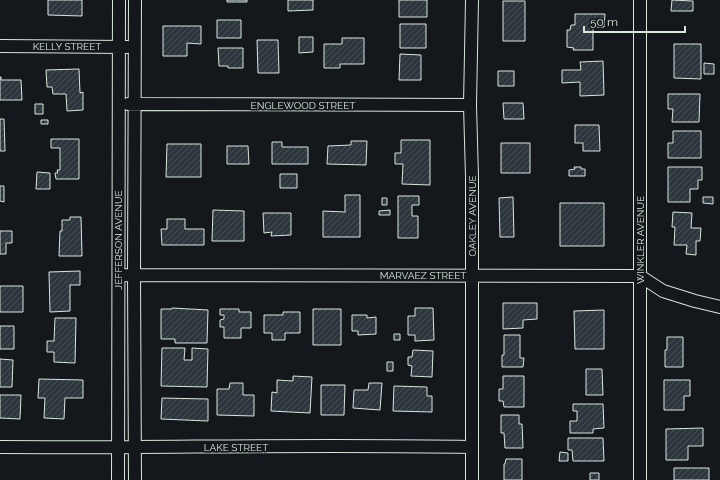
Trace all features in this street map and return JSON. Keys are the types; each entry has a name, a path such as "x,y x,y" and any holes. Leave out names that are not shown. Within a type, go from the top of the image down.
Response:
{"street":[{"name":"JEFFERSON AVENUE","path":"118,480 117,323 119,275 119,0"},
{"name":"JEFFERSON AVENUE","path":"135,0 135,480"},
{"name":"OAKLEY AVENUE","path":"472,0 470,105 472,480"},
{"name":"WINKLER AVENUE","path":"640,0 640,480"},
{"name":"KELLY STREET","path":"0,46 135,47"},
{"name":"ENGLEWOOD STREET","path":"119,104 470,105"},
{"name":"MARVAEZ STREET","path":"119,275 640,276"},
{"path":"640,276 663,291 720,308"},
{"name":"LAKE STREET","path":"0,447 472,447"}],"building":[{"path":"48,0 82,0 82,16 48,15"},
{"path":"227,0 247,0 247,2 227,2"},
{"path":"288,0 313,0 313,10 288,11"},
{"path":"399,0 427,0 427,17 399,17"},
{"path":"672,0 693,1 693,11 671,11"},
{"path":"503,1 525,1 525,41 503,41"},
{"path":"575,14 605,14 604,27 593,27 593,50 573,50 574,48 567,47 567,30 570,30 571,25 575,25"},
{"path":"217,20 241,20 241,38 217,38"},
{"path":"400,24 426,24 426,48 400,48"},
{"path":"163,26 201,26 201,44 187,43 187,56 163,56"},
{"path":"299,37 313,37 313,52 299,53"},
{"path":"342,38 364,38 364,64 340,64 340,68 324,68 324,44 342,44"},
{"path":"257,40 278,40 279,73 258,73"},
{"path":"674,44 701,44 701,79 674,78"},
{"path":"218,48 243,48 243,68 228,68 228,66 219,66"},
{"path":"400,54 421,55 421,80 399,80"},
{"path":"603,61 604,95 580,96 580,82 562,83 562,70 581,70 580,62"},
{"path":"704,63 714,64 714,74 704,74"},
{"path":"79,69 80,93 83,92 83,110 67,111 66,94 53,94 52,87 47,87 46,70"},
{"path":"498,71 514,71 514,86 498,86"},
{"path":"0,77 1,80 21,80 22,100 0,100"},
{"path":"668,94 700,94 699,122 672,122 673,109 668,109"},
{"path":"503,103 523,103 524,119 504,119"},
{"path":"35,104 43,104 43,114 35,114"},
{"path":"0,119 4,119 5,151 0,151"},
{"path":"41,120 48,120 48,124 41,124"},
{"path":"575,125 599,125 600,151 583,151 583,143 575,143"},
{"path":"673,131 701,131 701,158 668,158 668,143 673,143"},
{"path":"51,139 79,139 79,179 56,179 55,173 58,173 57,170 60,170 60,148 51,148"},
{"path":"401,140 430,140 430,185 402,184 403,164 395,164 395,153 401,153"},
{"path":"351,141 367,141 366,165 327,164 328,146 351,145"},
{"path":"272,142 282,142 282,147 308,147 308,164 272,164"},
{"path":"501,143 530,143 530,173 501,173"},
{"path":"167,144 201,144 201,177 166,177"},
{"path":"227,146 248,146 249,164 227,164"},
{"path":"574,167 581,167 581,169 585,169 585,176 569,176 569,170 575,169"},
{"path":"668,167 702,167 702,180 698,180 698,189 690,189 690,202 668,202"},
{"path":"37,172 50,173 50,189 36,189"},
{"path":"280,174 297,174 297,188 280,188"},
{"path":"0,186 4,186 4,202 0,201"},
{"path":"345,195 360,195 360,237 323,237 323,211 345,212"},
{"path":"398,196 419,196 419,205 412,205 412,216 418,216 418,238 398,238"},
{"path":"513,197 514,237 500,237 499,198"},
{"path":"703,197 713,197 713,204 703,203"},
{"path":"382,198 387,198 387,205 382,205"},
{"path":"560,203 604,203 604,246 560,246"},
{"path":"213,210 244,211 244,241 212,241"},
{"path":"390,210 390,215 379,215 379,211"},
{"path":"673,212 692,213 691,228 701,228 700,241 696,241 696,255 686,254 687,245 674,245 675,227 672,227"},
{"path":"263,213 291,213 291,235 271,236 272,232 264,233"},
{"path":"70,217 81,217 82,256 59,256 62,220 70,220"},
{"path":"167,219 185,219 185,229 204,229 204,245 162,245 161,229 167,229"},
{"path":"0,231 12,231 12,243 6,243 6,254 0,254"},
{"path":"80,271 80,285 70,285 70,311 50,312 49,272"},
{"path":"0,286 23,286 23,312 0,312"},
{"path":"503,303 537,303 537,319 523,320 523,328 503,329"},
{"path":"172,308 208,310 207,343 175,343 175,339 161,339 161,309"},
{"path":"415,308 433,308 434,340 415,341 415,335 408,335 408,316 415,316"},
{"path":"220,309 239,309 239,312 251,312 251,328 241,328 241,338 224,338 224,327 220,327 220,320 224,319 224,315 220,315"},
{"path":"313,309 341,309 341,345 313,345"},
{"path":"604,310 604,349 575,349 574,311"},
{"path":"283,312 300,312 300,333 285,333 285,340 272,340 272,333 264,333 264,315 283,315"},
{"path":"352,315 367,315 367,318 376,317 376,334 358,335 358,331 352,331"},
{"path":"55,318 76,318 75,363 54,362 54,352 47,352 47,341 54,341"},
{"path":"0,326 14,326 14,349 0,349"},
{"path":"394,334 400,334 400,340 394,340"},
{"path":"504,335 520,335 520,358 524,358 523,367 502,367 502,355 504,355"},
{"path":"667,337 683,337 683,367 665,367"},
{"path":"162,348 185,348 184,360 192,360 192,348 208,349 207,387 161,386"},
{"path":"413,350 433,351 432,377 411,376 412,366 408,365 408,357 412,357"},
{"path":"0,359 13,360 12,387 0,387"},
{"path":"387,362 393,362 393,371 387,371"},
{"path":"586,369 602,369 603,395 586,395"},
{"path":"293,376 312,377 310,413 271,411 272,392 277,393 277,380 293,381"},
{"path":"503,376 524,376 524,407 504,407 503,401 499,401 499,389 503,389"},
{"path":"39,379 83,380 83,398 65,398 64,419 44,418 45,398 38,398"},
{"path":"664,380 690,380 690,396 684,396 684,410 664,410"},
{"path":"230,383 243,383 243,395 254,395 254,416 217,415 217,389 229,389"},
{"path":"369,383 382,383 380,410 353,408 354,390 368,390"},
{"path":"321,385 345,385 344,415 321,415"},
{"path":"394,386 427,387 427,396 432,396 432,412 393,411"},
{"path":"0,395 21,395 20,419 0,418"},
{"path":"162,398 208,399 208,421 161,419"},
{"path":"573,404 603,404 604,428 593,429 593,433 570,433 570,421 577,421 577,411 573,411"},
{"path":"501,415 519,415 519,424 522,424 523,448 505,448 504,433 501,433"},
{"path":"703,428 703,446 688,446 688,460 666,460 666,429"},
{"path":"568,438 603,438 604,461 573,461 572,450 568,450"},
{"path":"560,452 568,453 568,461 559,461"},
{"path":"506,459 522,459 522,480 504,480 504,464"},
{"path":"674,468 709,468 709,480 674,480"},
{"path":"590,473 599,473 599,480 590,480"}]}
